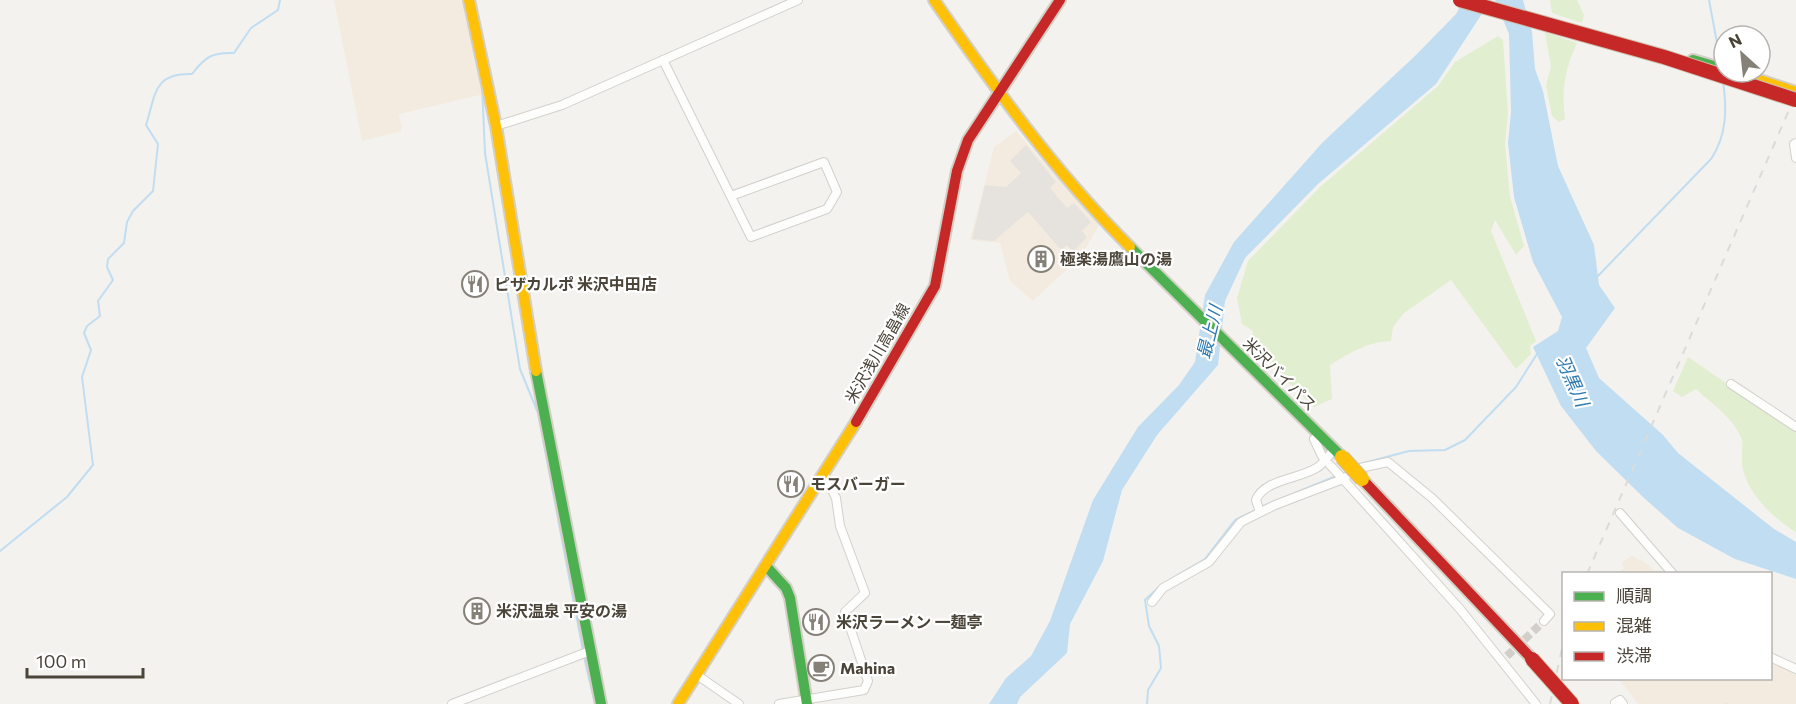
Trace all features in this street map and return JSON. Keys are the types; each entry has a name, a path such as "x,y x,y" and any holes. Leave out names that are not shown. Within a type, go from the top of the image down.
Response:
{"main road":[{"path":"469,0 496,126 540,393 601,704"},
{"name":"米沢バイパス","path":"934,0 997,92 1040,147 1114,232 1315,432 1332,459 1358,474 1572,704"},
{"name":"米沢浅川高畠線","path":"678,704 882,381 934,286 960,160 972,131 1060,0"},
{"path":"1460,0 1664,57 1796,100"},
{"path":"1483,0 1712,66"},
{"path":"1772,84 1796,92"},
{"path":"766,566 786,588 790,598 807,701"}],"street":[{"path":"496,126 562,105 663,60 779,4 798,0"},
{"path":"663,60 730,196 751,237 827,209 837,192 824,162 730,196"},
{"path":"1796,143 1796,158"},
{"path":"1731,384 1796,427"},
{"path":"1258,509 1258,494 1272,485 1319,467 1332,459 1342,477 1504,658 1536,704"},
{"path":"1152,602 1163,588 1209,562 1237,526 1258,509 1388,462 1432,498 1550,614 1544,621"},
{"path":"779,704 864,690 868,681 845,612 865,593 840,526 836,498 824,474"},
{"path":"1620,513 1672,572"},
{"path":"452,704 590,651"},
{"path":"1772,658 1796,669"},
{"path":"697,675 739,704"},
{"path":"1615,703 1620,700 1623,704"}],"shaded area":[{"path":"334,0 464,0 484,94 399,114 402,131 362,141"},
{"path":"1016,131 1099,225 1082,255 1033,301 1010,281 1000,243 970,240 994,147"},
{"path":"1026,145 1056,182 1050,188 1067,208 1074,203 1091,222 1082,231 1087,237 1073,252 1067,245 1061,250 1028,212 994,241 972,239 985,185 1006,187 1021,173 1010,161"},
{"path":"1632,556 1648,564 1655,572 1618,572 1624,568 1622,562"},
{"path":"1772,660 1796,672 1796,704 1638,704 1620,680 1772,680"}],"green space":[{"path":"1550,0 1577,0 1584,15 1582,23 1552,13"},
{"path":"1545,32 1577,43 1565,80 1565,119 1559,122 1552,116 1546,85 1551,67"},
{"path":"1498,36 1503,40 1508,113 1505,144 1510,197 1524,246 1516,255 1495,220 1491,231 1536,341 1530,346 1531,354 1516,369 1451,280 1404,313 1393,327 1391,341 1366,346 1330,365 1332,399 1314,407 1251,346 1253,331 1242,324 1237,298 1248,261 1320,187 1438,86 1455,62"},
{"path":"1688,357 1796,431 1796,532 1778,520 1762,504 1749,485 1742,464 1742,440 1733,423 1696,389 1682,397 1673,391"}],"water":[{"name":"最上川","path":"1464,0 1491,0 1436,84 1318,184 1245,258 1225,301 1218,365 1157,435 1122,490 1103,561 1070,624 1067,653 1020,697 1017,704 989,704 1006,678 1031,656 1050,621 1093,500 1138,427 1179,385 1195,362 1205,295 1234,242 1323,142 1416,55 1456,14"},
{"name":"羽黒川","path":"1495,0 1523,0 1532,32 1535,69 1543,91 1558,166 1594,245 1599,285 1615,308 1586,348 1599,378 1663,435 1678,453 1774,529 1796,542 1796,579 1735,559 1678,528 1596,451 1561,406 1533,347 1558,331 1562,317 1533,262 1514,197 1508,143 1511,112 1509,34"}],"waterway":[{"path":"0,551 67,497 93,465 82,377 91,350 84,333 87,326 100,316 98,301 113,280 107,267 108,259 124,243 127,222 133,211 153,191 158,144 146,125 158,88 170,77 192,74 201,63 214,55 234,53 251,28 278,10 280,0"},
{"path":"1709,0 1714,24"},
{"path":"1596,278 1711,159 1723,131 1725,102 1723,84"},
{"path":"482,86 485,153 520,369 538,413 583,651"},
{"path":"1360,464 1409,451 1445,450 1465,440 1516,387 1537,354"},
{"path":"1261,507 1336,476"},
{"path":"1171,579 1205,559 1235,520 1256,510"},
{"path":"1147,704 1148,690 1161,668 1159,646 1149,626 1145,600 1159,587"},
{"path":"584,657 595,704"}],"tunnel":[{"path":"1507,656 1544,621"}],"railway":[{"path":"1588,572 1796,94"},
{"path":"1550,704 1562,648"}],"traffic: fast":[{"path":"1693,60 1712,66"},
{"path":"1130,247 1342,457"},
{"path":"536,371 601,704"},
{"path":"766,566 786,588 790,598 807,704"}],"traffic: slow":[{"path":"469,0 496,126 536,371"},
{"path":"934,0 1026,128 1076,189 1130,247"},
{"path":"1772,84 1796,92"},
{"path":"678,704 856,422"},
{"path":"1342,457 1362,479"}],"traffic: jam":[{"path":"856,422 935,286 957,171 968,140 1060,0"},
{"path":"1460,0 1664,57 1796,100"},
{"path":"1362,479 1532,659"},
{"path":"1532,659 1572,704"}],"place":[{"name":"極楽湯鷹山の湯","path":"1041,259"},
{"name":"ピザカルポ 米沢中田店","path":"475,284"},
{"name":"モスバーガー","path":"791,484"},
{"name":"米沢温泉 平安の湯","path":"477,611"},
{"name":"米沢ラーメン 一麺亭","path":"816,622"},
{"name":"Mahina","path":"821,668"}]}
